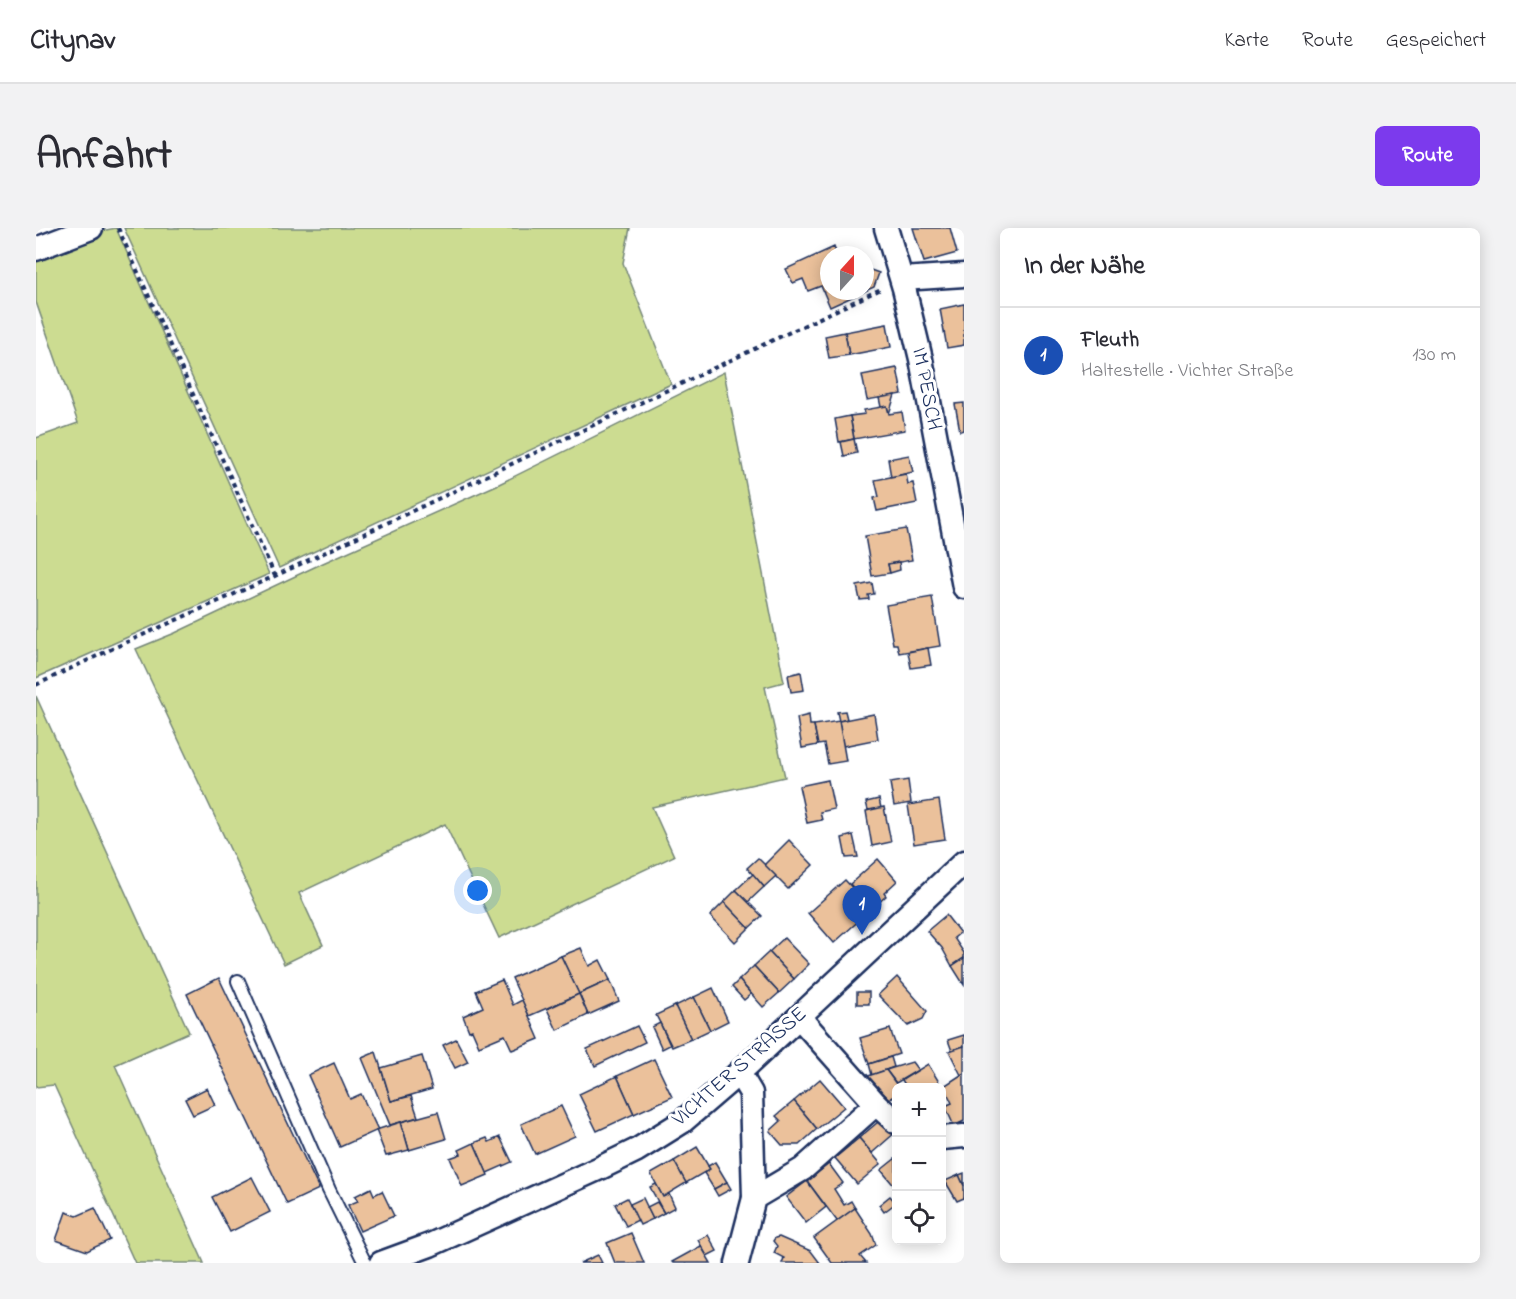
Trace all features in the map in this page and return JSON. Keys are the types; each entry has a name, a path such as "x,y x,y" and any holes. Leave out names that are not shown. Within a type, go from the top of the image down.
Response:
{"street":[{"path":"36,249 91,228"},
{"name":"IM PESCH","path":"886,228 902,279 921,359 964,588"},
{"path":"902,279 964,275"},
{"name":"VICHTER STRASSE","path":"381,1263 430,1245 637,1150 682,1122 739,1073 964,862"},
{"path":"799,1017 876,1104 892,1118"},
{"path":"737,1263 754,1198 751,1093 739,1073"},
{"path":"754,1198 803,1169 876,1104"},
{"path":"946,1138 964,1136"}],"lane":[{"path":"238,981 329,1190 365,1263"}],"path":[{"path":"118,228 275,576"},
{"path":"36,685 275,576 902,279"}],"green space":[{"path":"116,228 269,574 36,678 36,438 78,423 36,302 36,258 101,231"},
{"path":"124,228 630,228 623,263 671,384 279,568"},
{"path":"724,372 784,682 765,687 785,777 652,807 674,856 499,938 445,824 299,893 323,945 284,964 136,649 499,484"},
{"path":"36,696 189,1032 115,1065 204,1263 135,1263 54,1085 36,1087"}],"building":[{"path":"913,228 950,228 957,253 924,262"},
{"path":"820,253 820,286 808,291 803,279 793,283 786,269"},
{"path":"874,271 879,273 874,287"},
{"path":"827,300 845,300 830,307"},
{"path":"964,304 964,345 947,348 940,309"},
{"path":"887,324 891,347 849,355 845,332"},
{"path":"845,332 849,355 829,358 825,336"},
{"path":"897,368 902,394 867,400 862,375"},
{"path":"895,395 889,414 887,406 881,407 879,398"},
{"path":"964,403 964,430 960,431 955,404"},
{"path":"887,406 889,414 902,412 905,430 854,439 850,416 865,414 864,410"},
{"path":"850,416 854,439 839,442 835,419"},
{"path":"854,439 857,453 844,456 841,442"},
{"path":"909,455 913,472 891,477 888,459"},
{"path":"906,474 908,484 913,483 917,503 877,511 874,498 879,497 875,480"},
{"path":"906,529 912,560 888,564 890,573 872,576 865,536"},
{"path":"899,562 900,570 890,573 888,564"},
{"path":"872,583 874,594 868,595 869,599 860,600 857,586"},
{"path":"932,597 940,646 899,653 897,644 893,644 886,605"},
{"path":"928,648 931,665 911,668 908,652"},
{"path":"801,672 804,690 791,692 788,675"},
{"path":"845,711 847,719 839,721 837,712"},
{"path":"874,714 878,739 843,746 839,721"},
{"path":"809,715 810,725 814,725 818,745 802,748 797,718"},
{"path":"839,721 846,761 828,764 824,744 818,745 814,725"},
{"path":"828,780 834,809 820,812 822,820 807,823 799,786"},
{"path":"908,780 911,803 894,806 890,783"},
{"path":"879,799 881,808 868,810 866,802"},
{"path":"939,800 945,839 914,844 908,805"},
{"path":"884,807 891,842 872,846 866,811"},
{"path":"853,835 858,857 846,858 842,838"},
{"path":"789,840 813,865 788,889 764,865"},
{"path":"758,858 776,876 764,887 747,868"},
{"path":"878,859 897,881 872,909 850,884"},
{"path":"753,874 764,887 748,902 736,890"},
{"path":"845,880 872,909 834,943 808,913"},
{"path":"736,890 762,916 749,928 724,902"},
{"path":"724,902 749,928 735,942 710,916"},
{"path":"946,915 960,933 954,938 964,953 964,958 952,966 942,948 927,931"},
{"path":"784,938 809,964 794,979 769,952"},
{"path":"581,948 589,966 600,960 610,980 579,994 561,956"},
{"path":"769,952 794,979 779,993 754,966"},
{"path":"561,956 579,994 529,1016 512,978"},
{"path":"964,958 964,985 952,966"},
{"path":"754,966 779,993 763,1007 739,980"},
{"path":"897,977 927,1011 923,1019 908,1026 878,995"},
{"path":"219,978 319,1189 287,1204 187,994"},
{"path":"502,980 513,1005 522,1000 539,1039 512,1050 505,1035 479,1046 463,1016 483,1007 476,991"},
{"path":"610,980 619,1001 588,1015 579,994"},
{"path":"739,980 751,994 744,1000 732,987"},
{"path":"713,988 728,1021 710,1030 694,997"},
{"path":"857,992 869,992 869,1004 857,1004"},
{"path":"579,994 588,1015 557,1030 547,1009"},
{"path":"694,997 710,1030 691,1039 675,1006"},
{"path":"675,1006 691,1039 672,1047 656,1015"},
{"path":"660,1023 670,1045 662,1049 652,1027"},
{"path":"637,1026 645,1042 595,1066 587,1049"},
{"path":"890,1029 899,1054 869,1064 860,1038"},
{"path":"964,1035 964,1046 952,1051 948,1040"},
{"path":"456,1039 468,1062 455,1068 443,1045"},
{"path":"964,1046 964,1073 961,1075 949,1051"},
{"path":"376,1052 391,1101 411,1096 418,1117 390,1125 362,1058"},
{"path":"422,1056 432,1089 391,1101 381,1068"},
{"path":"891,1057 894,1067 872,1075 869,1064"},
{"path":"654,1059 672,1097 634,1114 617,1076"},
{"path":"912,1062 918,1070 896,1083 886,1070"},
{"path":"334,1063 350,1099 361,1094 378,1130 340,1147 308,1075"},
{"path":"928,1064 939,1082 904,1083 902,1080"},
{"path":"886,1070 895,1083 892,1083 892,1097 885,1101 865,1077"},
{"path":"964,1073 964,1121 954,1126 946,1108 946,1106 952,1103 946,1085"},
{"path":"617,1076 634,1114 597,1131 579,1094"},
{"path":"820,1079 844,1107 817,1129 794,1101"},
{"path":"207,1088 215,1105 193,1115 185,1099"},
{"path":"794,1101 817,1129 799,1145 782,1145 770,1131 781,1121 776,1116"},
{"path":"561,1106 575,1136 535,1154 521,1124"},
{"path":"438,1112 446,1139 409,1150 401,1122"},
{"path":"884,1117 892,1127 892,1136 872,1153 859,1138"},
{"path":"401,1122 409,1150 386,1156 376,1130"},
{"path":"500,1137 512,1162 487,1173 474,1143 487,1138 489,1142"},
{"path":"859,1138 881,1164 857,1184 835,1158"},
{"path":"474,1143 488,1175 462,1186 450,1158 461,1154 459,1150"},
{"path":"697,1147 710,1169 686,1183 674,1161"},
{"path":"674,1161 686,1183 663,1197 651,1174"},
{"path":"892,1161 892,1183 881,1170"},
{"path":"715,1162 727,1182 714,1189 704,1173 710,1169 708,1166"},
{"path":"829,1164 843,1183 834,1189 844,1205 851,1201 855,1208 837,1221 807,1181"},
{"path":"964,1173 964,1186 959,1175"},
{"path":"959,1175 964,1186 964,1198 957,1201 946,1181"},
{"path":"252,1177 270,1212 230,1232 212,1197"},
{"path":"807,1181 826,1207 806,1223 786,1197"},
{"path":"727,1182 731,1189 718,1196 714,1189"},
{"path":"656,1184 663,1197 669,1194 675,1207 664,1213 650,1187"},
{"path":"371,1188 374,1195 382,1191 394,1216 360,1231 348,1205 358,1201 355,1196"},
{"path":"890,1196 892,1198 892,1206 884,1212 879,1205"},
{"path":"627,1198 638,1220 626,1226 615,1204"},
{"path":"643,1198 653,1219 640,1225 630,1204"},
{"path":"657,1202 664,1213 653,1219 647,1207"},
{"path":"95,1208 110,1240 87,1251 56,1240 66,1212 77,1216"},
{"path":"855,1208 872,1234 876,1245 860,1256 866,1263 832,1263 814,1238"},
{"path":"631,1233 644,1263 615,1263 607,1243"},
{"path":"708,1235 717,1251 707,1256 698,1240"},
{"path":"779,1237 811,1251 820,1263 782,1263 784,1258 774,1253 777,1246 773,1241"},
{"path":"701,1246 711,1263 672,1262"},
{"path":"598,1255 602,1263 580,1263"}],"place":[{"name":"Fleuth","path":"862,935"}]}
